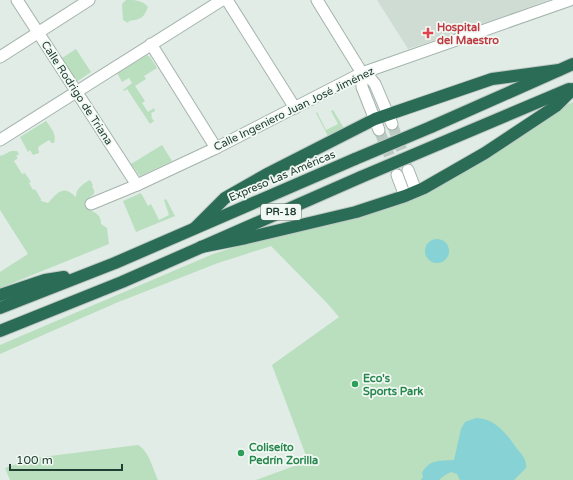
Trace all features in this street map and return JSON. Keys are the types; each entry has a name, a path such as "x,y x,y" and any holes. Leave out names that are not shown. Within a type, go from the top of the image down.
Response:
{"highway":[{"name":"Expreso Las Américas","path":"0,308 195,228 431,127 573,64"},
{"path":"195,228 225,198 269,173 377,124 492,79 559,70"},
{"path":"201,247 356,212 411,194 484,153 556,106 573,89"},
{"name":"PR-18","path":"0,332 122,282 361,177 573,89"},
{"path":"0,295 45,280 85,274"}],"street":[{"name":"Calle Rodrigo de Triana","path":"17,0 137,185"},
{"path":"0,57 89,0"},
{"path":"0,140 222,0"},
{"path":"227,0 295,108"},
{"path":"317,0 362,73 370,78 375,84 390,119"},
{"name":"Calle Ingeniero Juan José Jiménez","path":"91,204 137,185 216,148 362,73 570,0"},
{"path":"151,44 216,148"},
{"path":"362,73 362,87 377,124"},
{"path":"408,170 411,194"},
{"path":"397,175 411,194"}],"shaded area":[{"name":"Hospital del Maestro","path":"377,0 549,0 518,11 509,16 408,49"}],"green space":[{"path":"126,0 144,3 148,7 145,14 139,19 129,21 128,23 123,20 122,4"},
{"path":"76,49 91,72 78,81 75,79 62,58"},
{"path":"147,55 157,68 144,76 146,79 135,86 145,101 142,103 148,112 154,108 155,111 151,113 151,117 154,121 150,124 127,89 124,91 123,90 132,83 129,78 122,82 117,73"},
{"path":"573,102 573,480 256,480 308,461 272,365 339,317 271,246 218,263 116,303 0,354 0,345 213,254 263,238 389,204 553,111"},
{"path":"333,110 345,130 329,138 316,113 317,112 326,130 338,124 331,111"},
{"path":"46,121 54,134 54,143 49,140 38,147 39,153 33,155 30,150 28,152 20,137"},
{"path":"162,145 172,161 140,176 131,164"},
{"path":"11,151 17,151 19,154 16,156 18,158 14,161 22,174 25,173 31,182 29,183 33,190 35,189 41,201 48,203 55,195 64,190 72,193 76,197 76,194 82,185 90,180 93,185 94,194 90,197 87,203 91,211 99,216 101,224 107,228 109,244 0,288 0,272 28,254 0,210 0,155 1,156"},
{"path":"141,193 148,206 151,204 159,220 169,215 164,200 166,199 175,216 136,232 123,201"},
{"path":"138,445 148,456 158,480 10,480 5,468 34,458"}],"water":[{"path":"437,239 442,240 448,246 448,256 442,262 437,263 432,262 426,256 425,251 426,246 432,240"},
{"path":"476,418 494,423 508,436 523,456 526,468 514,480 460,480 457,474 451,472 439,480 421,480 423,477 422,473 428,465 440,461 454,460 461,429 465,422"}],"tunnel":[{"path":"392,124 408,167"},
{"path":"379,130 396,172"}],"place":[{"name":"Hospital del Maestro","path":"428,33"},
{"name":"Eco's Sports Park","path":"355,384"},
{"name":"Coliseíto Pedrín Zorilla","path":"241,453"}]}
